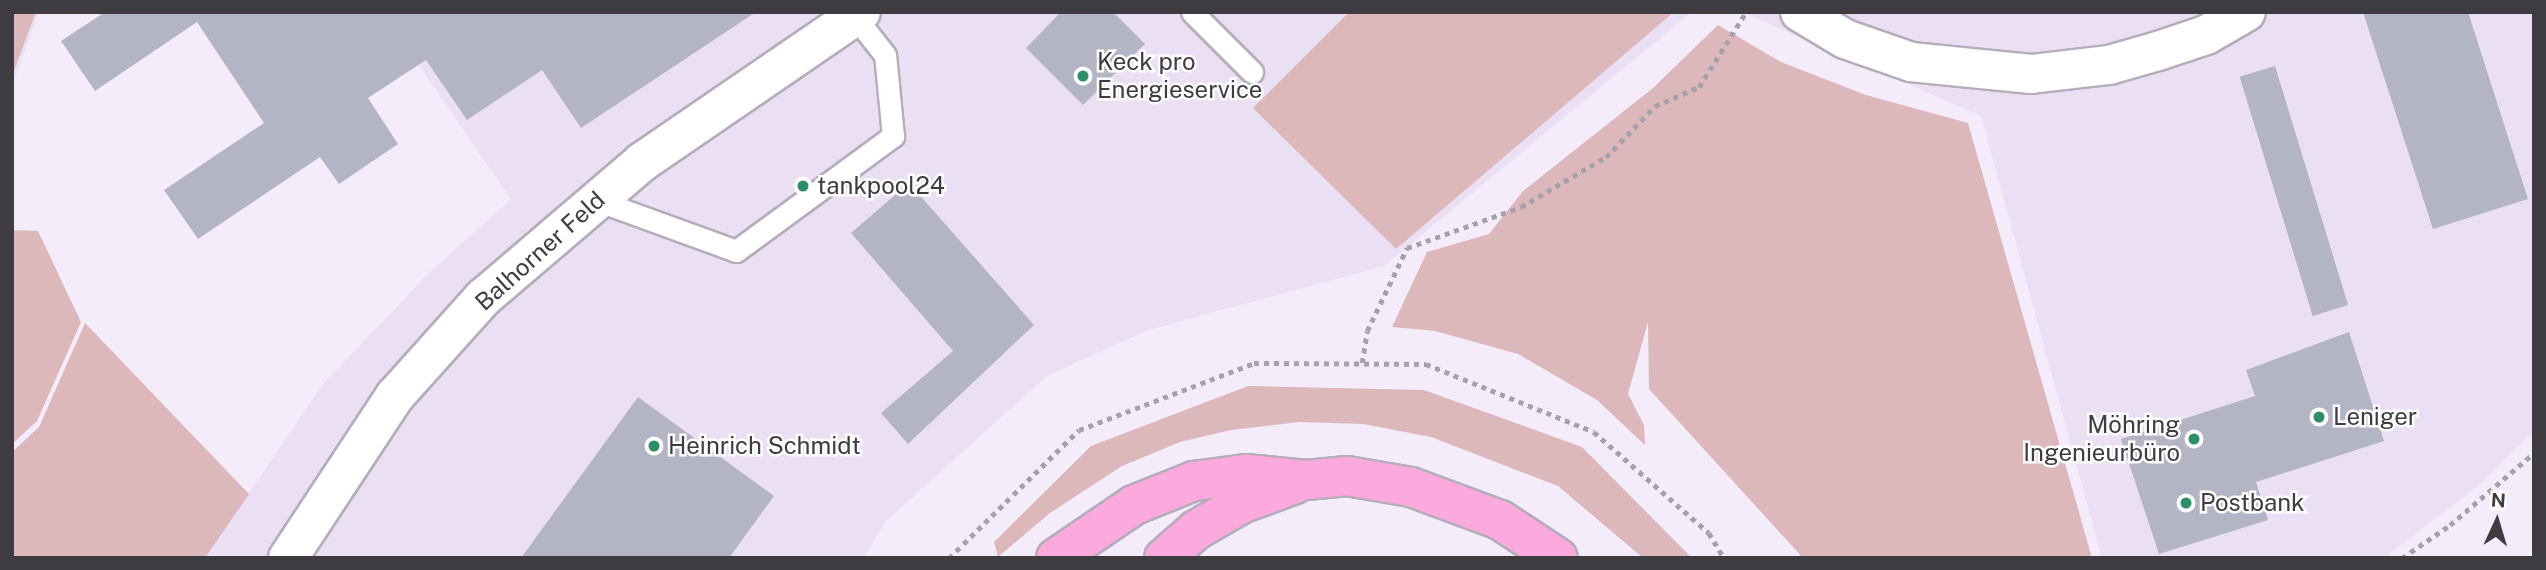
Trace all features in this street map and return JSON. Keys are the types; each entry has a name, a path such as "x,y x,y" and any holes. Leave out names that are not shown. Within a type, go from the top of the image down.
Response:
{"highway":[{"path":"1056,558 1134,505 1194,481 1246,474 1307,480 1348,476 1411,487 1500,520 1558,558"},
{"path":"1164,558 1196,530 1241,503 1307,480"}],"street":[{"path":"1800,12 1846,39 1911,62 2031,74 2109,65 2206,34 2246,12"},
{"name":"Balhorner Feld","path":"288,558 394,396 483,298 642,162 858,15"}],"lane":[{"path":"1192,12 1252,72"},
{"path":"596,200 736,251 893,136 885,55 858,15"}],"path":[{"path":"1363,363 1367,331 1407,248 1521,207 1606,157 1655,106 1699,87 1746,12"},
{"path":"949,558 1079,430 1254,363 1426,364 1594,432 1709,533 1724,558"},
{"path":"2402,558 2450,525 2534,453"}],"shaded area":[{"path":"12,12 39,12 12,86"},
{"path":"12,12 36,12 12,76"},
{"path":"382,12 1692,12 1384,266 1148,330 1047,376 886,521 863,558 205,558 323,384 431,271 511,199"},
{"path":"1349,12 1674,12 1396,249 1253,108"},
{"path":"1742,12 2534,12 2534,431 2478,486 2384,558 2102,558 1981,116"},
{"path":"1718,25 1781,62 1866,95 1968,123 2092,558 1803,558 1649,389 1648,322 1628,394 1644,425 1645,445 1597,400 1518,354 1435,331 1392,327 1427,252 1489,234 1523,191 1653,88"},
{"path":"12,230 38,231 81,322 37,421 12,444"},
{"path":"85,323 249,494 205,558 12,558 12,452 39,427"},
{"path":"1248,386 1424,390 1582,447 1692,558 1643,558 1558,486 1431,437 1363,424 1299,422 1231,430 1180,442 1122,466 1050,513 998,557 994,542 1091,446"}],"building":[{"path":"105,12 756,12 581,128 542,70 467,120 426,60 368,98 398,144 339,184 320,157 198,239 164,190 264,123 197,22 95,91 61,41"},
{"name":"Keck pro Energieservice","path":"1061,12 1113,12 1145,44 1083,105 1026,48"},
{"path":"2363,12 2468,12 2528,199 2433,229"},
{"path":"2275,66 2348,305 2313,316 2240,77"},
{"path":"909,183 1034,325 908,444 881,413 953,351 851,233"},
{"path":"2349,332 2384,441 2256,482 2268,520 2159,554 2121,439 2255,396 2246,370"},
{"name":"Heinrich Schmidt","path":"638,397 774,496 729,558 521,558"}],"place":[{"name":"Keck pro Energieservice","path":"1083,76"},
{"name":"tankpool24","path":"803,186"},
{"name":"Leniger","path":"2319,417"},
{"name":"Möhring Ingenieurbüro","path":"2194,439"},
{"name":"Heinrich Schmidt","path":"654,446"},
{"name":"Postbank","path":"2186,503"}]}
